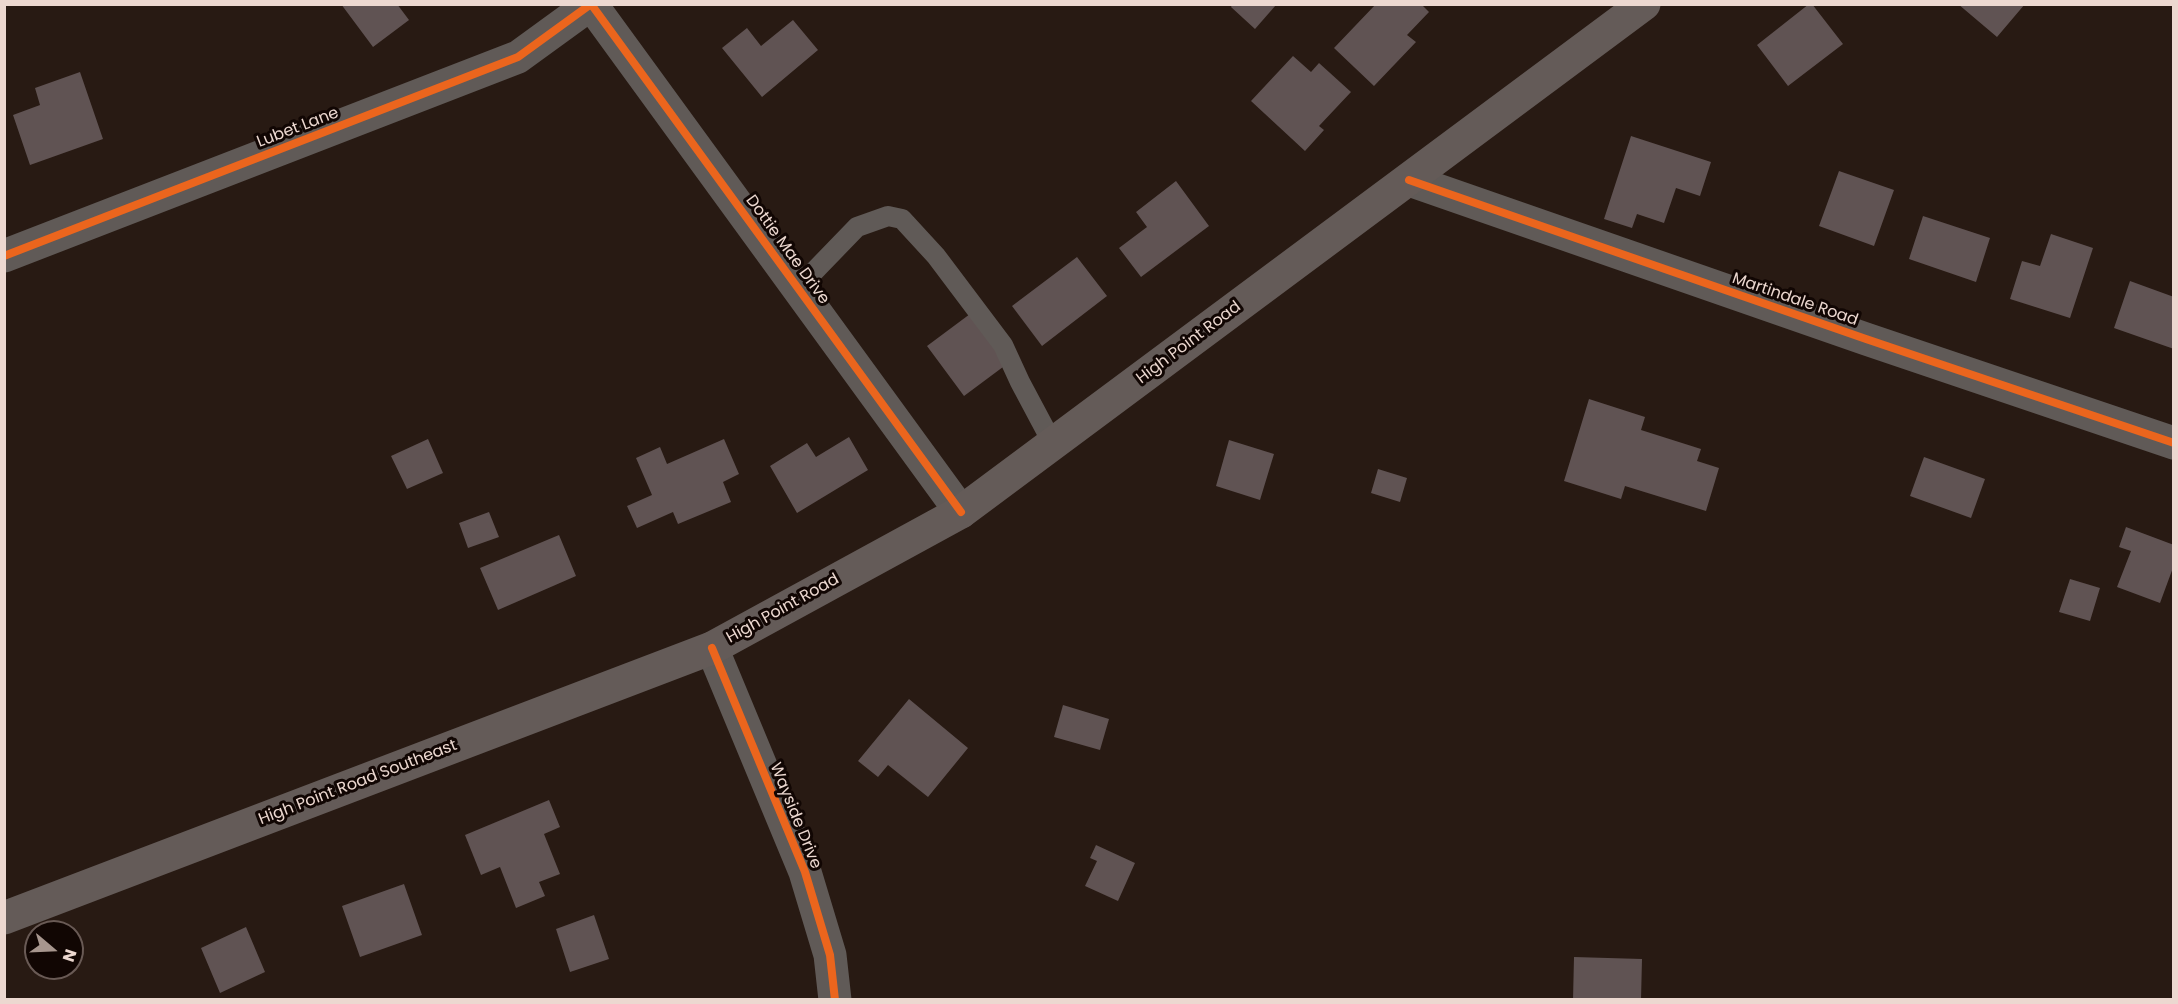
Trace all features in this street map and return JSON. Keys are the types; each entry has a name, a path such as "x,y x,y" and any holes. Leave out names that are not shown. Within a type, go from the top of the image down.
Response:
{"main road":[{"name":"High Point Road","path":"712,648 961,512 1644,4"},
{"name":"High Point Road Southeast","path":"4,918 712,648"}],"street":[{"name":"Lubet Lane","path":"4,256 518,57 591,5"},
{"name":"Dottie Mae Drive","path":"591,5 961,512"},
{"name":"Martindale Road","path":"1409,180 2174,443"},
{"name":"Wayside Drive","path":"712,648 804,872 830,955 835,999"}],"lane":[{"path":"798,288 857,227 888,216 902,219 936,256 1003,345 1053,444"}],"building":[{"path":"341,4 397,4 409,20 373,47"},
{"path":"1376,4 1421,4 1429,12 1407,35 1416,42 1374,86 1334,48"},
{"path":"1812,4 1843,44 1788,86 1757,45"},
{"path":"1958,4 2025,4 1997,37"},
{"path":"1232,5 1276,5 1255,29 1231,7"},
{"path":"793,20 818,50 762,97 722,48 747,28 761,46"},
{"path":"1293,56 1311,72 1319,63 1351,92 1319,126 1324,130 1305,151 1251,101"},
{"path":"80,72 103,139 30,165 13,115 40,105 35,88"},
{"path":"1631,136 1711,162 1700,196 1676,188 1664,223 1637,214 1632,228 1604,219"},
{"path":"1839,171 1894,190 1874,246 1819,226"},
{"path":"1176,181 1209,226 1141,277 1119,248 1147,227 1136,212"},
{"path":"1923,216 1990,238 1976,282 1909,259"},
{"path":"2051,234 2093,248 2070,318 2010,299 2022,261 2040,266"},
{"path":"1077,257 1107,296 1042,346 1012,306"},
{"path":"2130,281 2174,297 2174,349 2114,328"},
{"path":"970,314 1007,364 964,396 927,346"},
{"path":"1589,399 1645,417 1641,430 1701,449 1697,461 1719,468 1706,511 1625,486 1621,499 1564,481"},
{"path":"849,437 868,470 797,513 770,466 807,443 816,457"},
{"path":"428,439 443,473 407,489 391,456"},
{"path":"724,439 739,474 723,482 731,502 678,524 673,512 637,528 627,506 652,495 636,458 660,447 667,464"},
{"path":"1229,440 1274,454 1260,500 1216,486"},
{"path":"1924,457 1985,479 1971,518 1910,496"},
{"path":"1378,469 1407,478 1400,502 1371,493"},
{"path":"489,512 499,537 468,548 459,523"},
{"path":"2126,527 2174,545 2174,565 2160,603 2117,587 2131,551 2119,547"},
{"path":"559,535 576,576 498,610 480,568"},
{"path":"2070,579 2100,588 2090,621 2059,612"},
{"path":"909,699 968,748 928,797 888,765 878,777 858,761"},
{"path":"1063,705 1109,719 1100,750 1054,737"},
{"path":"549,800 560,827 544,834 560,874 539,882 545,896 516,908 500,867 481,875 465,835"},
{"path":"1096,845 1135,863 1118,901 1085,886 1097,861 1090,858"},
{"path":"404,884 422,935 360,957 342,906"},
{"path":"594,915 609,959 570,972 556,929"},
{"path":"246,927 265,972 220,993 201,948"},
{"path":"1574,957 1642,959 1641,1000 1573,1000"}],"cycle path":[{"path":"591,4 961,512"},
{"path":"4,256 518,57 591,4"},
{"path":"1409,180 2174,443"},
{"path":"712,648 805,872 830,955 835,1000"}]}
